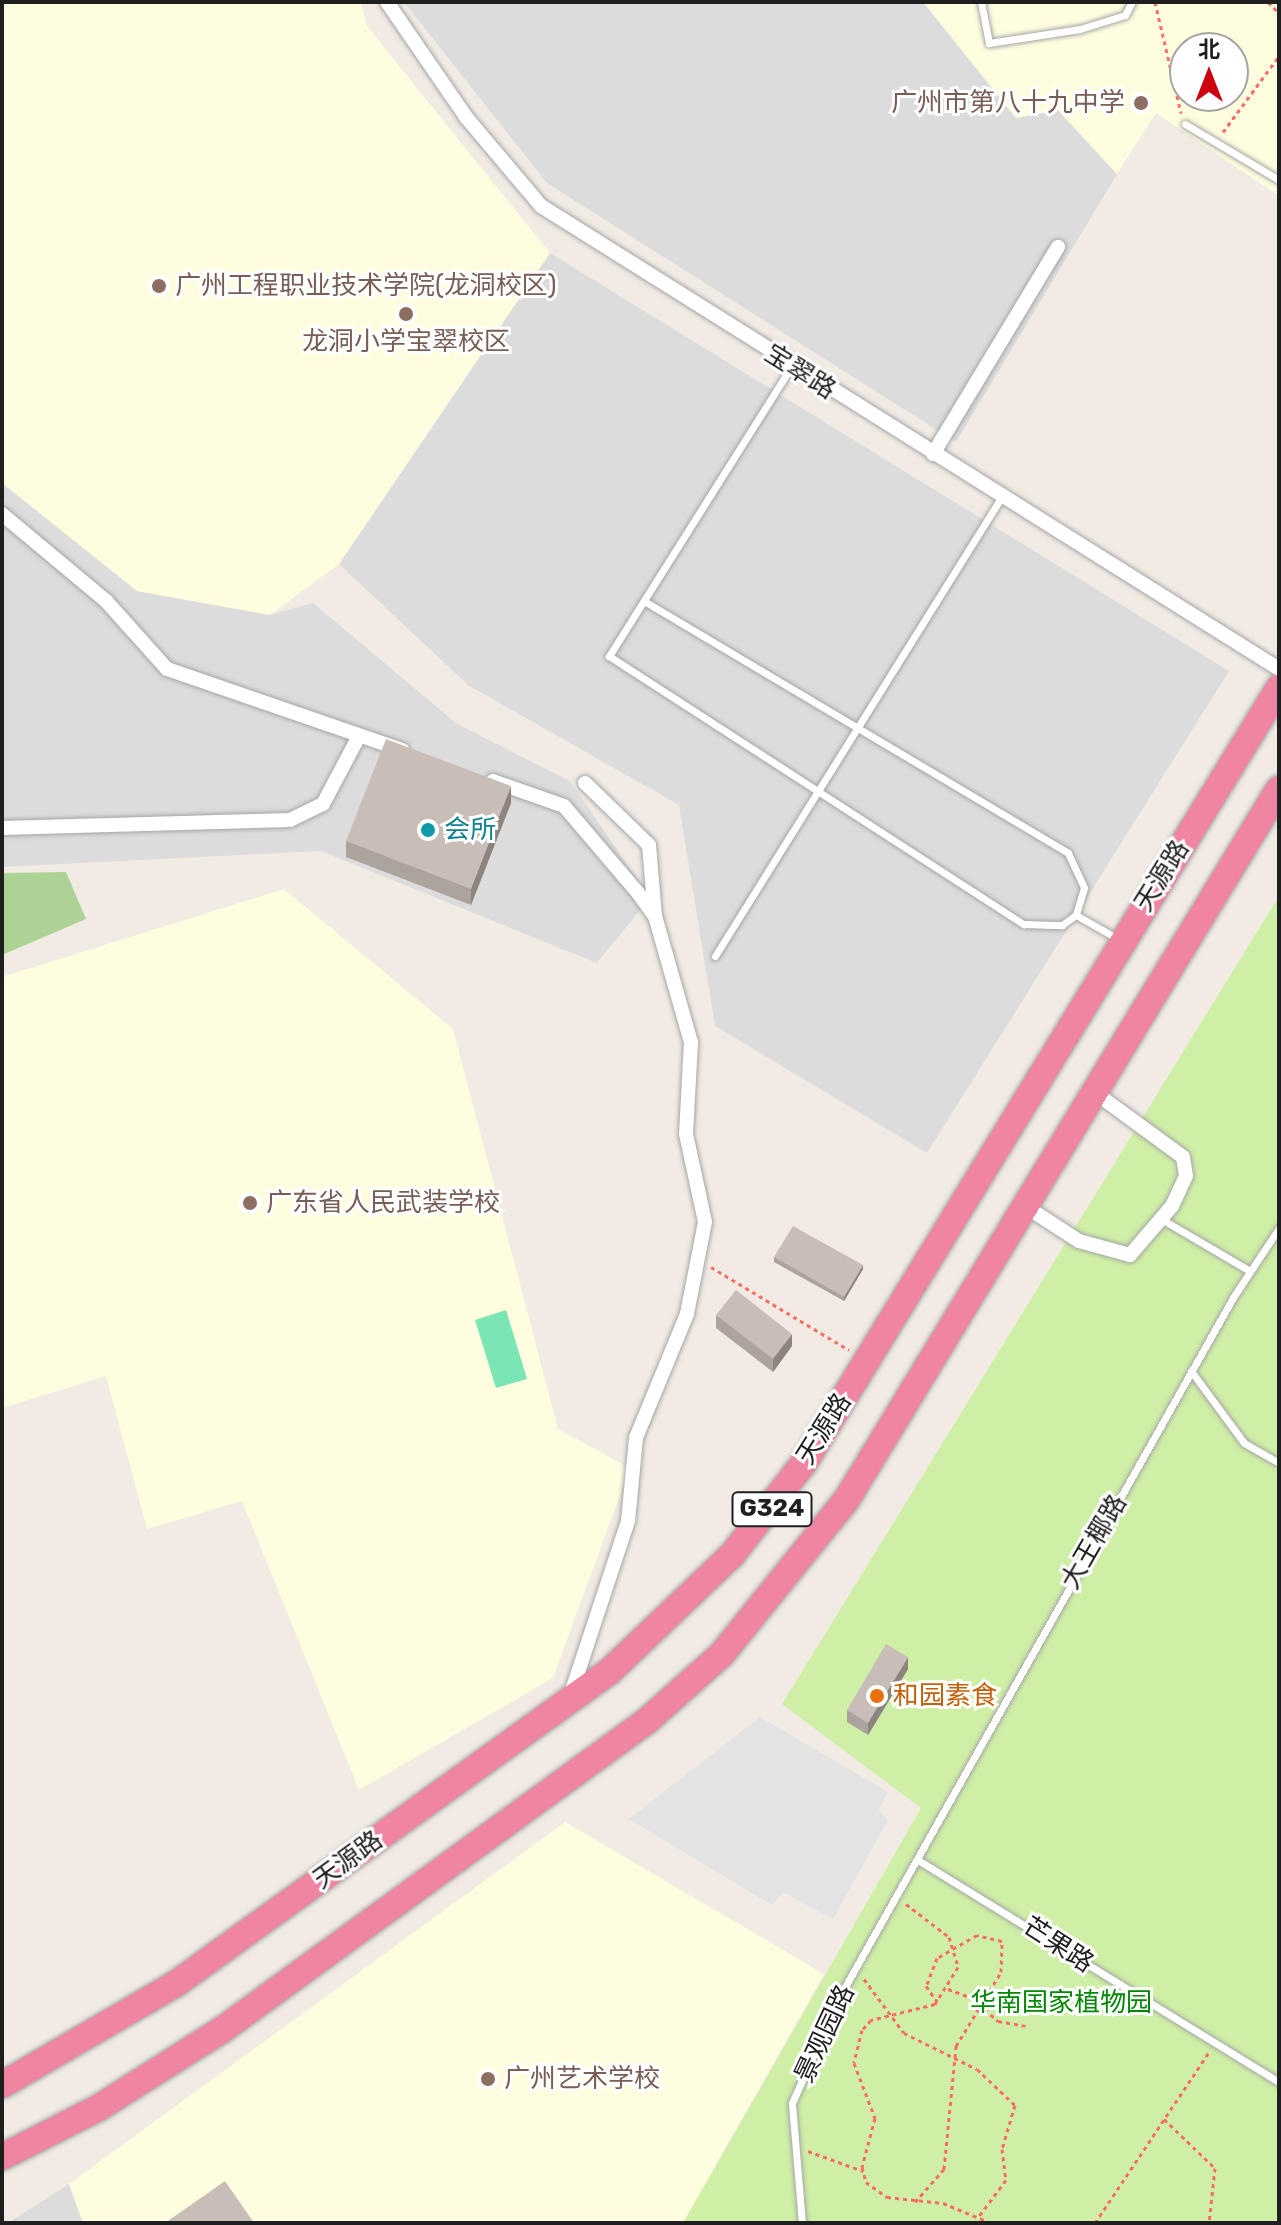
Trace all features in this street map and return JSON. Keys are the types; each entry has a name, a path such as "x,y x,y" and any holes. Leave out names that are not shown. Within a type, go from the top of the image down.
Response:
{"highway":[{"name":"天源路","path":"2,2085 177,1983 568,1701 672,1618 763,1520 866,1361 1279,688"},
{"name":"G324","path":"2,2157 100,2107 222,2030 684,1688 814,1548 1028,1208 1279,789"}],"street":[{"name":"宝翠路","path":"387,2 466,117 541,206 791,367 1279,669"},
{"path":"933,454 1058,247"},
{"path":"2,514 106,601 167,669 417,755"},
{"path":"2,828 290,820 323,804 358,738"},
{"path":"475,775 564,806 655,916"},
{"path":"568,1701 628,1521 636,1438 687,1314 705,1222 686,1134 691,1042 655,916 649,845 585,783"},
{"path":"1028,1208 1113,1254 1141,1248 1163,1220 1186,1176 1183,1157 1097,1094"}],"lane":[{"path":"981,2 989,43 1014,43 1125,15 1132,2"},
{"path":"1185,124 1279,180"},
{"path":"644,601 855,732 1068,853 1084,888 1076,915 1062,925 1024,924 609,656 791,367"},
{"path":"715,956 1001,498"},
{"path":"1076,915 1122,941"},
{"path":"1163,1220 1250,1271"},
{"name":"大王椰路","path":"918,1860 1191,1371 1279,1228"},
{"path":"1191,1371 1244,1443 1279,1463"},
{"name":"景观园路","path":"802,2223 792,2103 854,1973 918,1860"},
{"name":"芒果路","path":"918,1860 1279,2082"}],"path":[{"path":"1155,2 1185,124"},
{"path":"1268,2 1279,13"},
{"path":"1216,142 1279,56"},
{"path":"698,1259 866,1361"},
{"path":"863,2171 875,2118 854,2063 862,2030 894,2015 937,2001 948,1989 958,1967 954,1945 897,1897"},
{"path":"915,2202 944,2169 954,2063 978,2003 1001,1972 1002,1941 977,1935 954,1945 937,1958 926,1986 937,2001"},
{"path":"854,1973 873,1984 904,2033 954,2063 994,2081 1015,2105 1002,2149 1006,2180 979,2216"},
{"path":"948,1989 978,2003 998,2021 1026,2026"},
{"path":"1095,2223 1215,2042"},
{"path":"1164,2119 1215,2168 1209,2223"},
{"path":"795,2142 838,2167 863,2171 887,2197 979,2216 991,2223"}],"shaded area":[{"name":"广州工程职业技术学院(龙洞校区)","path":"2,2 361,2 367,26 550,253 339,564 270,615 137,591 2,483"},
{"path":"404,2 924,2 1016,118 1058,110 1117,174 956,442 547,183"},
{"name":"广州市第八十九中学","path":"923,2 1279,2 1279,196 1156,113 1117,174 1058,110 1016,118"},
{"path":"550,253 1229,671 927,1153 715,1026 679,805 468,685 339,564"},
{"path":"2,483 137,591 270,615 313,603 457,724 570,781 650,898 597,963 321,851 2,867"},
{"name":"广东省人民武装学校","path":"284,889 453,1029 558,1429 630,1468 553,1678 359,1790 242,1501 147,1529 106,1376 5,1407 2,1397 2,977"},
{"path":"760,1717 888,1792 878,1811 888,1820 833,1919 783,1892 772,1905 629,1819"},
{"name":"广州艺术学校","path":"565,1822 824,1974 683,2223 83,2223 69,2184"},
{"path":"69,2184 83,2223 8,2223"}],"green space":[{"path":"66,872 86,919 2,955 2,873"},
{"name":"华南国家植物园","path":"1279,896 1279,2223 683,2223 921,1808 782,1704"},
{"path":"506,1310 527,1379 496,1388 475,1320"}],"building":[{"name":"会所","path":"386,739 511,786 471,889 346,841"},
{"path":"793,1226 863,1265 844,1297 774,1257"},
{"path":"736,1290 792,1334 773,1359 716,1315"},
{"name":"和园素食","path":"886,1644 908,1657 868,1723 847,1710"},
{"path":"225,2181 254,2223 165,2223"}],"place":[{"name":"广州市第八十九中学","path":"1141,103"},
{"name":"广州工程职业技术学院(龙洞校区)","path":"159,286"},
{"name":"龙洞小学宝翠校区","path":"406,314"},
{"name":"会所","path":"428,830"},
{"name":"广东省人民武装学校","path":"250,1203"},
{"name":"和园素食","path":"877,1696"},
{"name":"广州艺术学校","path":"488,2079"}]}
